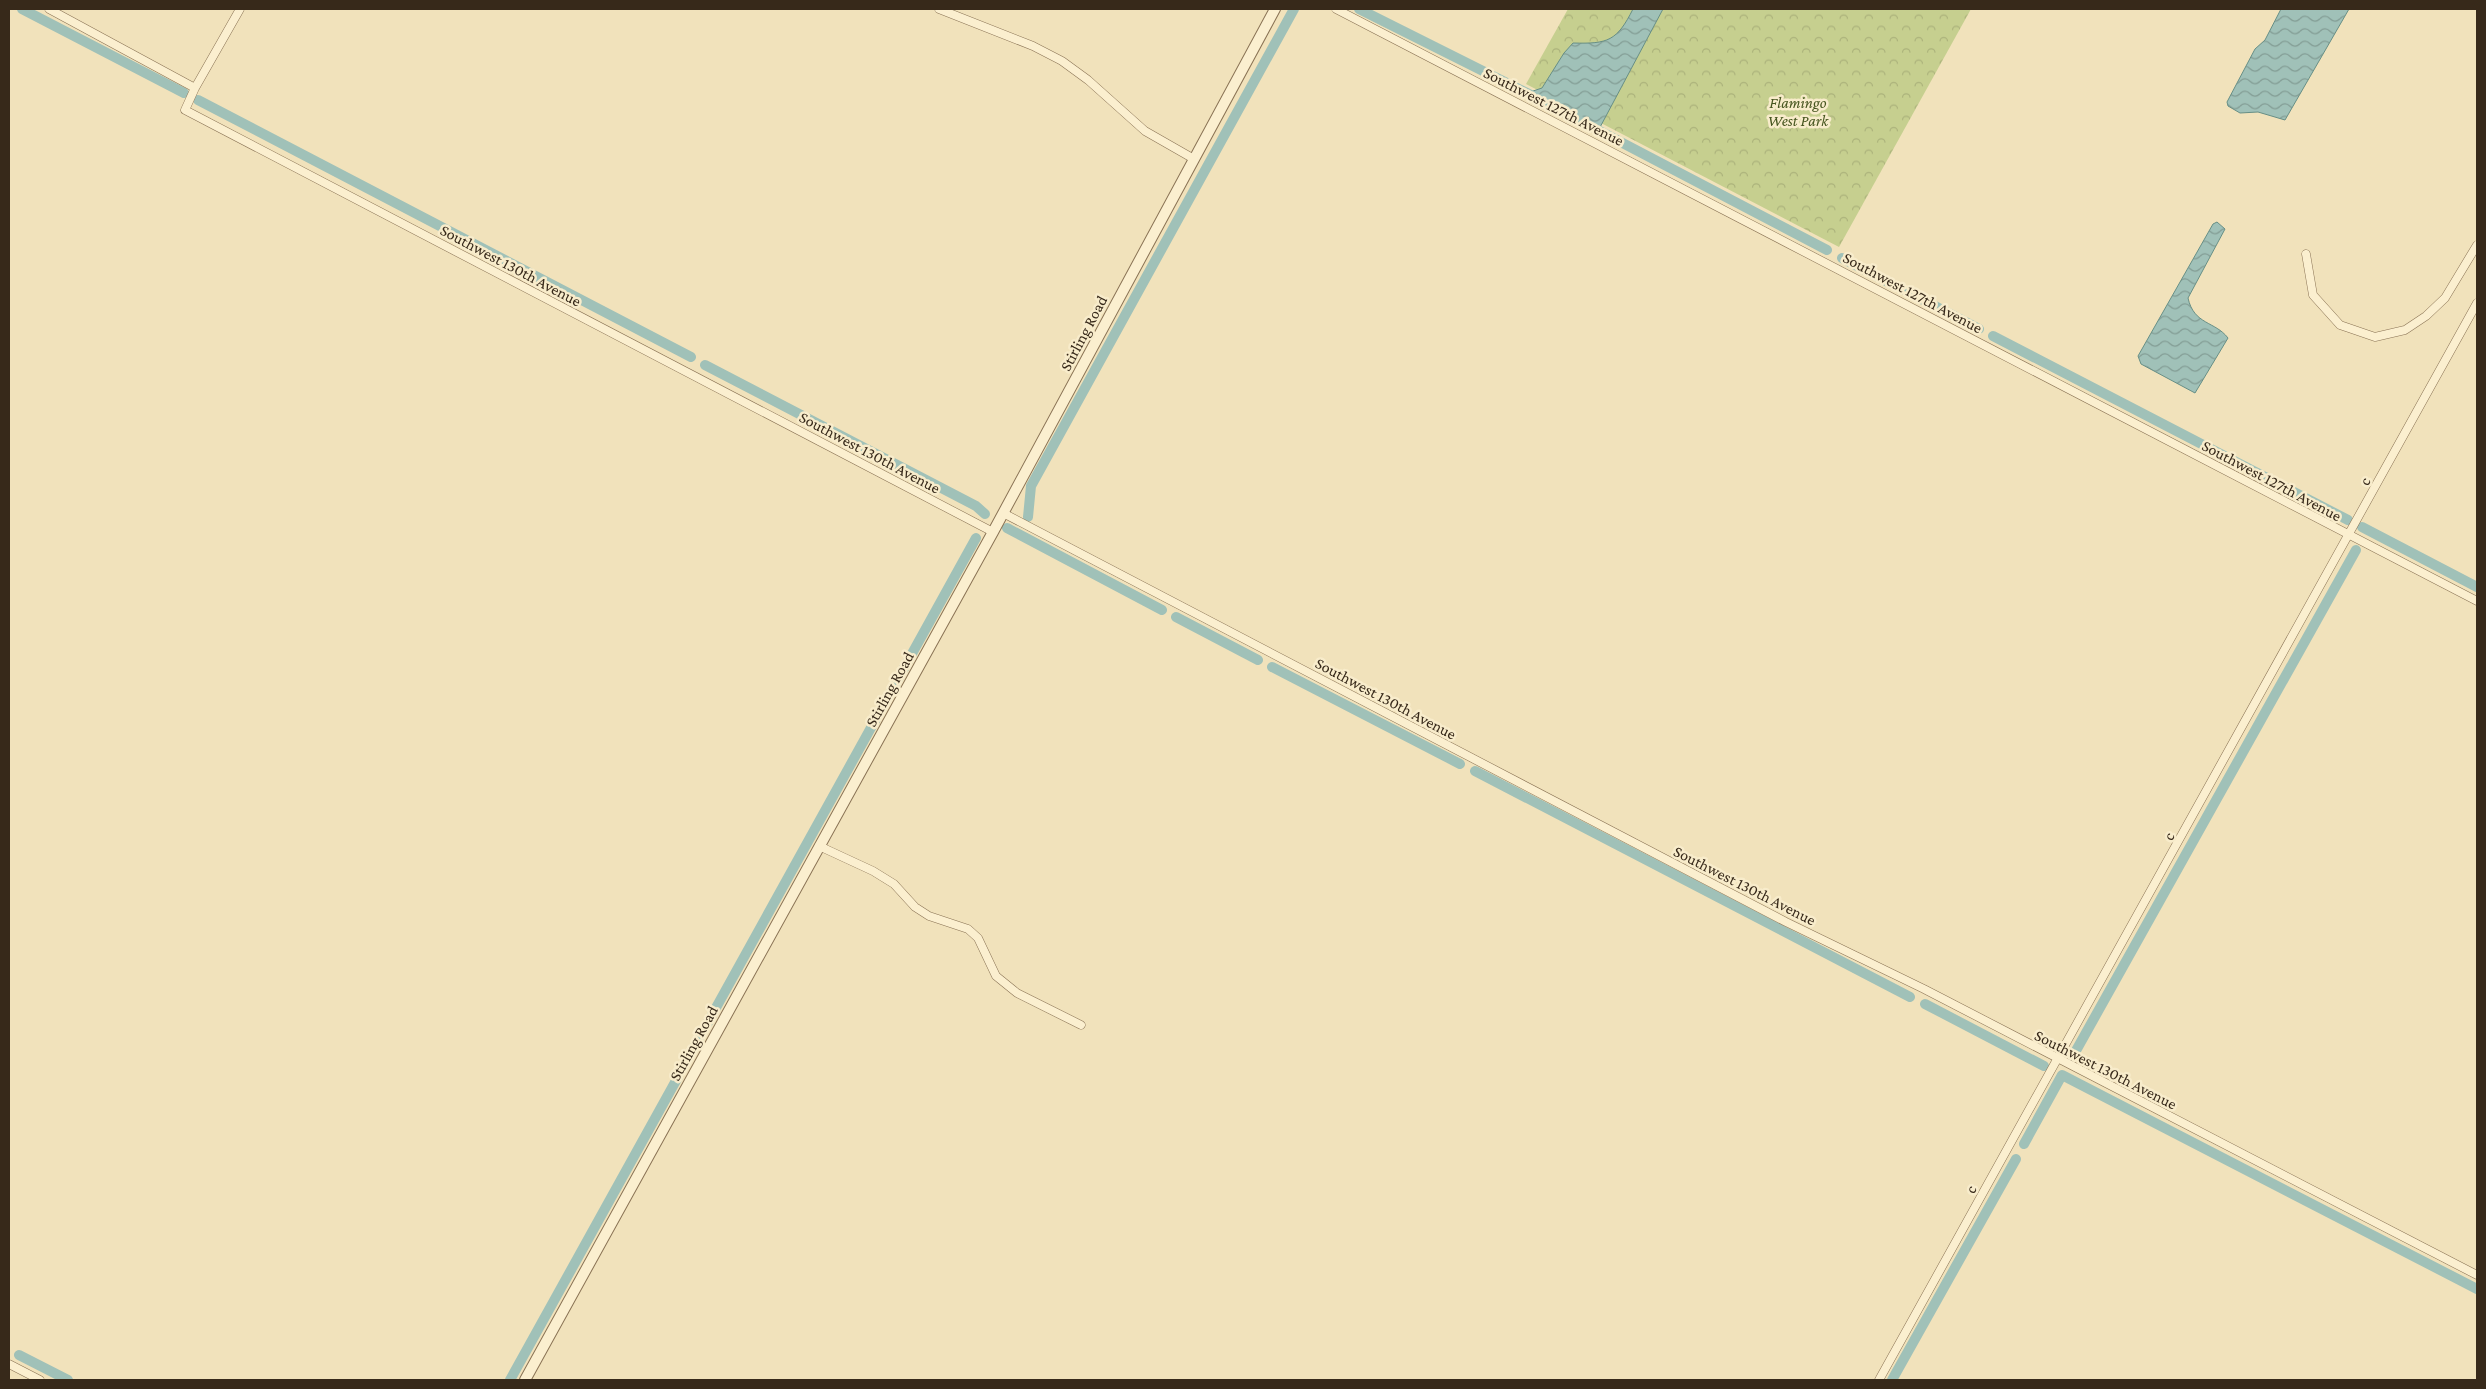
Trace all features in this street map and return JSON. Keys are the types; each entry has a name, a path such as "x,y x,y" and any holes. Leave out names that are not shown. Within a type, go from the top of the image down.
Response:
{"street":[{"path":"50,9 195,88 240,9"},
{"path":"939,9 1033,46 1062,61 1088,80 1145,131 1194,159"},
{"name":"Stirling Road","path":"525,1380 993,532 1275,9"},
{"name":"Southwest 127th Avenue","path":"1336,9 2477,601"},
{"name":"Southwest 130th Avenue","path":"195,88 185,110 993,532"},
{"path":"2306,254 2313,295 2340,325 2375,337 2405,330 2426,316 2445,298 2477,245"},
{"name":"c","path":"1879,1380 2350,536 2477,303"},
{"name":"Southwest 130th Avenue","path":"1003,513 1703,879 1924,989 2058,1060 2477,1275"},
{"path":"819,846 873,871 894,884 915,906 929,916 968,929 978,938 996,976 1017,993 1081,1025"},
{"path":"9,1364 40,1380"}],"green space":[{"name":"Flamingo West Park","path":"1568,9 1971,9 1839,247 1526,84"}],"water":[{"path":"1633,9 1663,9 1598,131 1527,93 1542,88 1564,53 1573,43 1595,43 1610,38 1622,28"},
{"path":"2281,9 2349,9 2285,120 2258,112 2240,113 2228,106 2227,102 2255,49 2265,40"},
{"path":"2217,222 2225,229 2188,298 2191,307 2200,318 2217,328 2228,338 2195,393 2141,364 2138,356 2213,224"}],"waterway":[{"path":"22,9 184,93"},
{"path":"1028,517 1031,486 1294,9"},
{"path":"1359,9 1527,93 1827,250"},
{"path":"198,100 691,357"},
{"path":"1842,258 1892,284"},
{"path":"1906,291 1979,329"},
{"path":"1993,336 2348,520"},
{"path":"705,365 976,506 985,514"},
{"path":"2362,527 2477,587"},
{"path":"1007,528 1162,610"},
{"path":"707,1024 976,538"},
{"path":"2073,1056 2356,550"},
{"path":"1176,617 1258,660"},
{"path":"1272,667 1460,764"},
{"path":"1475,771 1910,997"},
{"path":"1925,1004 2044,1066"},
{"path":"685,1063 699,1039"},
{"path":"2024,1144 2062,1075 2477,1289"},
{"path":"510,1380 678,1077"},
{"path":"1892,1380 2016,1159"},
{"path":"19,1355 68,1380"}]}
